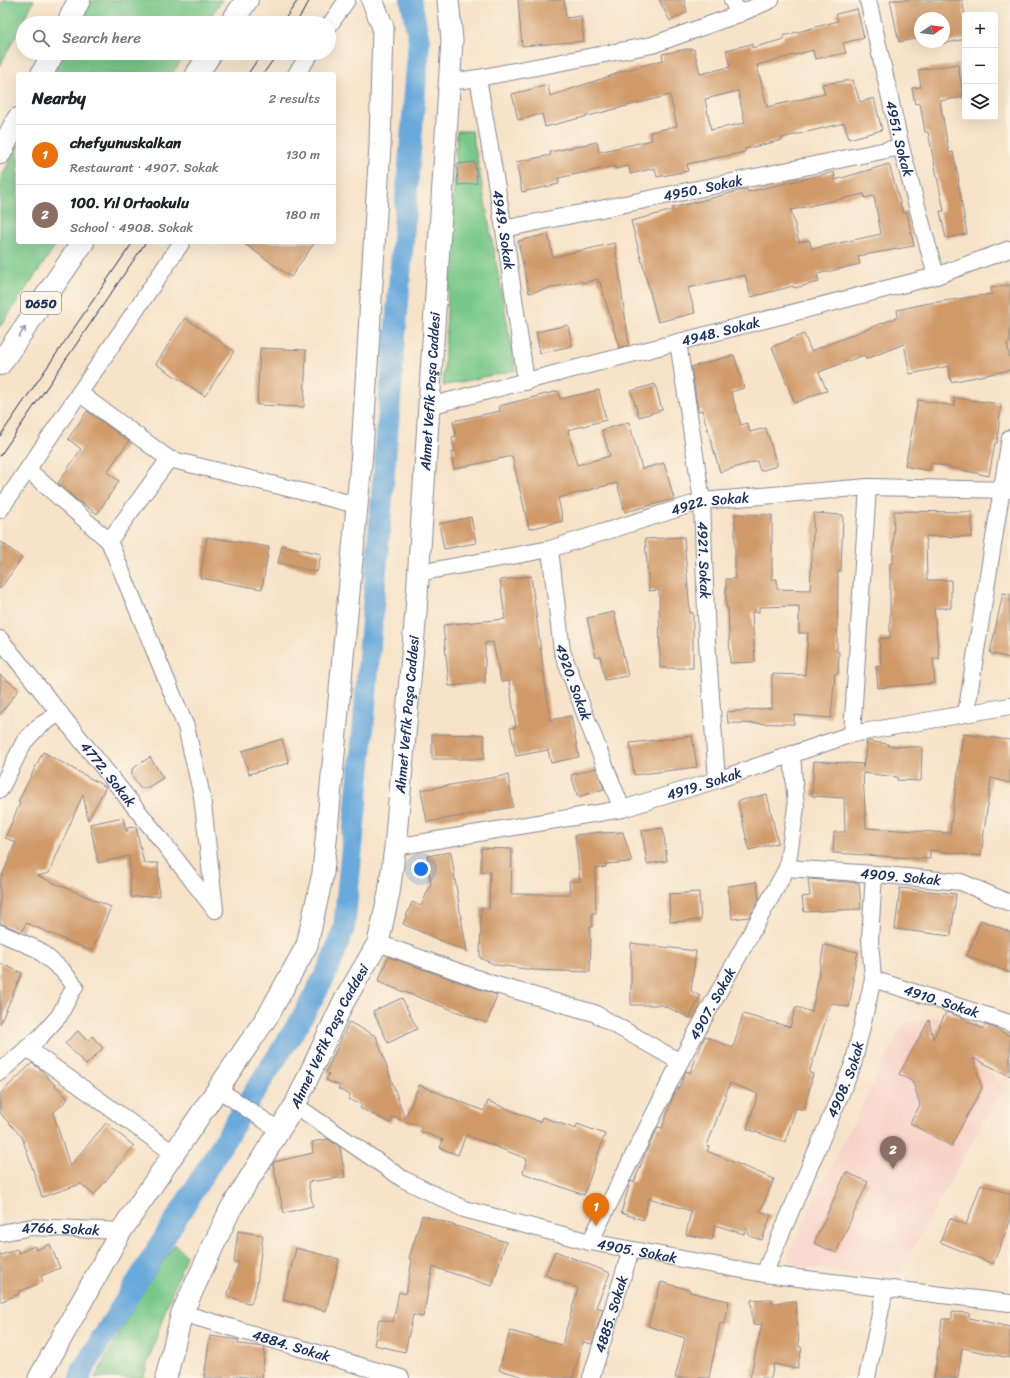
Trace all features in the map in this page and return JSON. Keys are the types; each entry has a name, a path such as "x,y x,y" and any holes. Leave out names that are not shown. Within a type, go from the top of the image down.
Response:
{"highway":[{"path":"71,16 79,0"},
{"path":"236,16 247,0"},
{"path":"43,72 49,60"},
{"path":"198,72 206,60"},
{"path":"0,153 16,123"},
{"name":"D650","path":"0,364 82,244"}],"street":[{"path":"336,16 347,0"},
{"path":"39,1378 121,1231 269,1014 307,945 323,873 362,452 380,144 383,27 372,0"},
{"name":"Ahmet Vefik Paşa Caddesi","path":"166,1378 182,1313 230,1210 296,1105 343,1002 378,943 389,893 395,847 418,573 450,82 452,40 448,0"},
{"path":"450,82 652,45 735,7 771,0"},
{"name":"4951. Sokak","path":"868,0 901,147 936,276"},
{"path":"297,72 306,60"},
{"name":"4949. Sokak","path":"478,78 504,229 526,382"},
{"name":"4950. Sokak","path":"504,229 901,147"},
{"path":"0,510 181,244"},
{"name":"4948. Sokak","path":"429,406 936,276 1010,249"},
{"name":"4921. Sokak","path":"678,342 702,501 707,641 717,780"},
{"path":"79,394 169,459 357,505"},
{"path":"966,714 1006,489 1010,438"},
{"path":"28,470 109,541 169,459"},
{"path":"852,734 868,487"},
{"name":"4922. Sokak","path":"418,573 550,549 702,501 868,487 1006,489"},
{"name":"4772. Sokak","path":"0,639 215,910 202,796 186,727 109,541"},
{"name":"4920. Sokak","path":"550,549 562,651 622,809"},
{"name":"4919. Sokak","path":"395,847 622,809 717,780 852,734 1010,706"},
{"path":"0,790 24,742 39,726 60,714"},
{"name":"4907. Sokak","path":"590,1242 680,1062 787,868 796,807 792,754"},
{"name":"4909. Sokak","path":"787,868 961,882 1010,903"},
{"name":"4908. Sokak","path":"764,1274 853,1065 873,979 870,939 874,874"},
{"path":"0,933 36,949 62,970 75,986 59,1016 0,1072"},
{"path":"378,943 493,984 594,1013 680,1062"},
{"name":"4910. Sokak","path":"873,979 1010,1023"},
{"path":"27,1048 173,1153"},
{"path":"218,1089 280,1131"},
{"name":"4905. Sokak","path":"296,1105 403,1179 464,1209 590,1242 764,1274 885,1289 1009,1300"},
{"name":"4766. Sokak","path":"0,1233 32,1227 121,1231"},
{"name":"4885. Sokak","path":"591,1378 631,1250"},
{"path":"867,1378 885,1289"},
{"name":"4884. Sokak","path":"182,1313 401,1378"}],"shaded area":[{"path":"939,1017 980,1038 979,1063 1003,1086 897,1277 801,1267 791,1262 788,1253 903,1024"}],"green space":[{"path":"4,0 34,0 26,16 16,16 16,35 0,66 0,5"},
{"path":"92,0 222,0 211,16 83,16"},
{"path":"61,60 181,60 173,72 55,72"},
{"path":"457,131 472,131 516,370 443,386"},
{"path":"16,148 16,244 57,244 0,327 0,180"},
{"path":"175,1244 186,1256 166,1308 143,1378 95,1378 141,1294"}],"building":[{"path":"518,0 564,0 566,18 581,16 584,41 522,46"},
{"path":"659,0 684,0 687,12 670,21"},
{"path":"890,0 962,0 964,12 962,12 962,40 950,42 950,12 914,12 914,39 899,42"},
{"path":"857,9 864,38 843,43 846,53 815,59 813,50 757,65 767,107 825,94 822,84 853,80 860,102 874,98 882,130 849,139 844,123 782,138 782,140 745,149 745,152 687,164 688,171 657,177 655,168 630,174 629,166 615,169 615,166 558,178 559,184 522,192 516,162 551,155 550,152 597,142 599,152 652,140 650,132 677,126 670,95 545,127 542,114 518,120 512,94 548,85 550,96 616,73 663,60 662,54 687,49 694,49 700,74 730,67 726,50 752,44 752,48 784,39 783,36 838,21 836,14","holes":["738,91 745,123 711,130 705,99"]},
{"path":"958,64 962,97 940,101 949,153 953,152 959,181 967,234 946,238 940,211 944,211 928,132 925,132 920,103 915,104 912,88 921,87 918,70"},
{"path":"475,162 477,183 458,185 457,164"},
{"path":"889,164 903,213 907,212 914,246 858,256 860,264 817,274 819,282 794,288 793,286 751,297 745,275 688,288 695,313 658,322 631,221 673,210 672,208 747,189 748,192 834,172 835,180","holes":["864,194 865,198 874,196 881,234 812,249 809,240 799,242 791,210"]},
{"path":"548,234 553,257 615,243 629,345 619,348 598,279 582,283 581,281 529,293 518,241"},
{"path":"245,244 314,244 291,277"},
{"path":"1010,285 1010,343 1007,343 1010,359 1010,370 951,382 949,366 910,374 904,344 866,359 864,355 819,372 827,391 795,403 772,347 804,334 811,351 898,317 897,310 924,304 992,294 991,288"},
{"path":"185,318 234,351 205,396 156,364"},
{"path":"568,325 572,346 540,353 536,332"},
{"path":"260,348 306,350 304,407 257,405"},
{"path":"734,355 744,388 731,392 741,425 747,423 750,432 766,428 777,466 760,471 757,461 720,472 702,410 698,411 691,367"},
{"path":"655,384 662,410 639,417 631,391"},
{"path":"599,390 606,420 568,430 577,465 610,456 602,430 629,422 642,469 664,463 674,499 625,512 617,483 558,498 563,521 529,529 512,456 454,469 451,453 455,452 452,437 456,436 453,421 500,411 499,406 558,391 560,399"},
{"path":"954,398 1001,404 997,443 995,443 989,476 931,463 929,471 905,466 918,400 955,406"},
{"path":"87,411 129,441 107,472 119,481 97,514 77,500 58,483 81,449 68,439"},
{"path":"894,511 972,512 972,537 926,536 927,580 951,580 951,608 934,608 939,659 933,659 935,683 878,688 876,667 881,666 879,639 890,638 890,563 893,563"},
{"path":"814,513 843,515 841,571 838,571 838,674 835,674 831,718 794,715 794,724 728,723 727,712 772,708 772,674 805,675 808,633 799,633 799,606 759,607 759,612 752,612 755,662 730,663 728,608 726,608 726,579 735,579 735,514 772,515 772,579 777,579 777,589 810,590"},
{"path":"471,517 476,543 444,549 439,524"},
{"path":"207,537 269,547 262,589 200,578"},
{"path":"684,537 690,613 693,613 693,668 660,668 659,590 649,591 645,539"},
{"path":"0,541 22,558 0,589"},
{"path":"282,545 321,554 317,572 278,563"},
{"path":"531,576 550,720 571,716 579,757 551,763 548,750 516,756 510,728 516,727 509,681 501,682 493,642 485,643 485,683 449,686 443,625 505,619 500,580"},
{"path":"1003,593 1010,594 1010,658 990,653"},
{"path":"614,612 628,676 605,680 600,656 596,657 587,618"},
{"path":"0,675 19,689 0,715"},
{"path":"432,734 484,735 484,759 432,759"},
{"path":"963,734 1010,740 1010,783 991,778 981,856 930,850 930,859 833,853 834,832 845,832 844,798 812,796 814,761 863,764 863,768 867,741 888,744 888,746 922,747 921,781 897,780 897,777 863,773 866,828 950,833"},
{"path":"692,736 697,767 634,775 630,743"},
{"path":"282,739 289,763 249,774 242,751"},
{"path":"43,752 106,787 88,820 83,794 49,873 38,876 111,907 92,951 26,923 22,932 0,923 0,881 16,842 5,838 20,803 18,802"},
{"path":"150,757 163,778 147,788 140,788 132,775 132,769"},
{"path":"596,768 604,789 578,797 571,775"},
{"path":"508,775 513,807 427,822 421,790"},
{"path":"767,794 778,843 749,850 738,801"},
{"path":"123,817 126,831 128,831 127,828 136,827 144,863 158,863 159,896 131,897 129,856 98,863 90,824"},
{"path":"663,828 667,861 647,864 642,830"},
{"path":"602,832 623,832 632,862 605,864 606,867 595,869 596,913 592,913 592,927 590,927 590,972 534,970 496,965 480,958 481,907 489,909 490,872 481,872 481,848 512,849 511,894 570,894 569,881 580,881 575,835"},
{"path":"451,852 467,952 403,924 412,902 421,906 431,884 427,856"},
{"path":"808,879 859,883 861,909 804,912 802,897 810,896"},
{"path":"757,882 759,900 749,917 732,919 728,886"},
{"path":"900,888 956,894 951,936 895,929"},
{"path":"699,892 701,920 670,922 669,894"},
{"path":"981,920 1010,932 1010,973 967,956"},
{"path":"631,943 696,951 691,991 700,996 690,1018 662,1005 631,1005"},
{"path":"824,945 858,952 852,979 854,979 849,1007 831,1003 809,1073 813,1074 804,1110 796,1108 785,1142 747,1129 758,1094 730,1083 707,1146 709,1147 707,1151 774,1179 760,1211 771,1215 762,1240 749,1236 748,1229 745,1229 744,1234 715,1225 712,1240 686,1234 691,1211 649,1198 643,1220 621,1213 630,1183 631,1181 634,1182 658,1127 662,1128 674,1094 679,1088 686,1071 690,1073 705,1036 733,1048 743,1014 790,1027 796,1007 812,1012"},
{"path":"388,957 497,995 487,1023 378,982"},
{"path":"0,963 22,973 0,1024"},
{"path":"402,998 417,1029 388,1043 373,1011"},
{"path":"946,1012 961,1017 983,1029 985,1025 995,1028 1010,1036 1010,1076 973,1058 982,1088 951,1146 910,1123 920,1105 913,1082 899,1074 929,1020 933,1039"},
{"path":"349,1022 376,1036 405,1119 419,1085 484,1111 488,1101 540,1122 542,1117 576,1129 577,1124 605,1134 584,1195 523,1173 527,1159 466,1135 458,1155 440,1148 443,1140 420,1131 422,1127 393,1117 390,1123 360,1108 362,1105 348,1099 350,1095 338,1089 340,1086 326,1080 329,1074 326,1072"},
{"path":"78,1031 87,1041 92,1036 103,1048 86,1065 65,1043"},
{"path":"32,1063 40,1069 68,1099 53,1113 70,1166 106,1123 134,1146 94,1195 81,1184 42,1197 22,1137 0,1113 0,1094"},
{"path":"328,1139 340,1147 345,1177 308,1182 313,1206 284,1213 273,1164 274,1162 313,1153 312,1142"},
{"path":"846,1172 868,1182 836,1253 814,1243"},
{"path":"981,1184 1010,1194 1010,1222 993,1264 940,1242 950,1218 966,1225"},
{"path":"422,1215 506,1242 492,1286 433,1267 423,1317 413,1315 405,1352 374,1345 379,1319 393,1322 399,1292 406,1294 412,1260 409,1259"},
{"path":"238,1231 263,1235 257,1285 251,1304 227,1296 239,1262 234,1262"},
{"path":"50,1244 60,1268 41,1276 43,1282 18,1292 19,1294 0,1302 0,1253 1,1255 17,1249 19,1253 34,1246 36,1250"},
{"path":"296,1248 339,1259 326,1311 283,1300"},
{"path":"555,1251 610,1273 596,1307 603,1309 592,1344 583,1342 573,1378 528,1378 499,1370 510,1331 562,1345 578,1288 545,1275"},
{"path":"661,1282 690,1290 689,1292 729,1301 725,1324 720,1323 709,1378 675,1378 685,1338 648,1326"},
{"path":"772,1299 772,1303 796,1301 799,1347 802,1348 797,1369 774,1364 771,1378 750,1378 762,1324 753,1325 751,1300"},
{"path":"952,1312 969,1313 969,1318 1010,1327 1010,1358 962,1348 958,1378 934,1378 942,1319 952,1319"},
{"path":"210,1336 239,1340 238,1344 265,1347 262,1378 234,1376 234,1378 204,1378"}],"waterway":[{"path":"80,1378 82,1371 260,1083 299,1023 329,968 344,928 362,744 419,41 411,0"}],"tram line":[{"path":"287,16 298,0"},
{"path":"300,16 310,0"},
{"path":"249,72 257,60"},
{"path":"264,72 273,60"},
{"path":"0,436 132,244"},
{"path":"0,456 145,244"}],"place":[{"name":"100. Yıl Ortaokulu","path":"893,1169"},
{"name":"chefyunuskalkan","path":"596,1226"}]}
